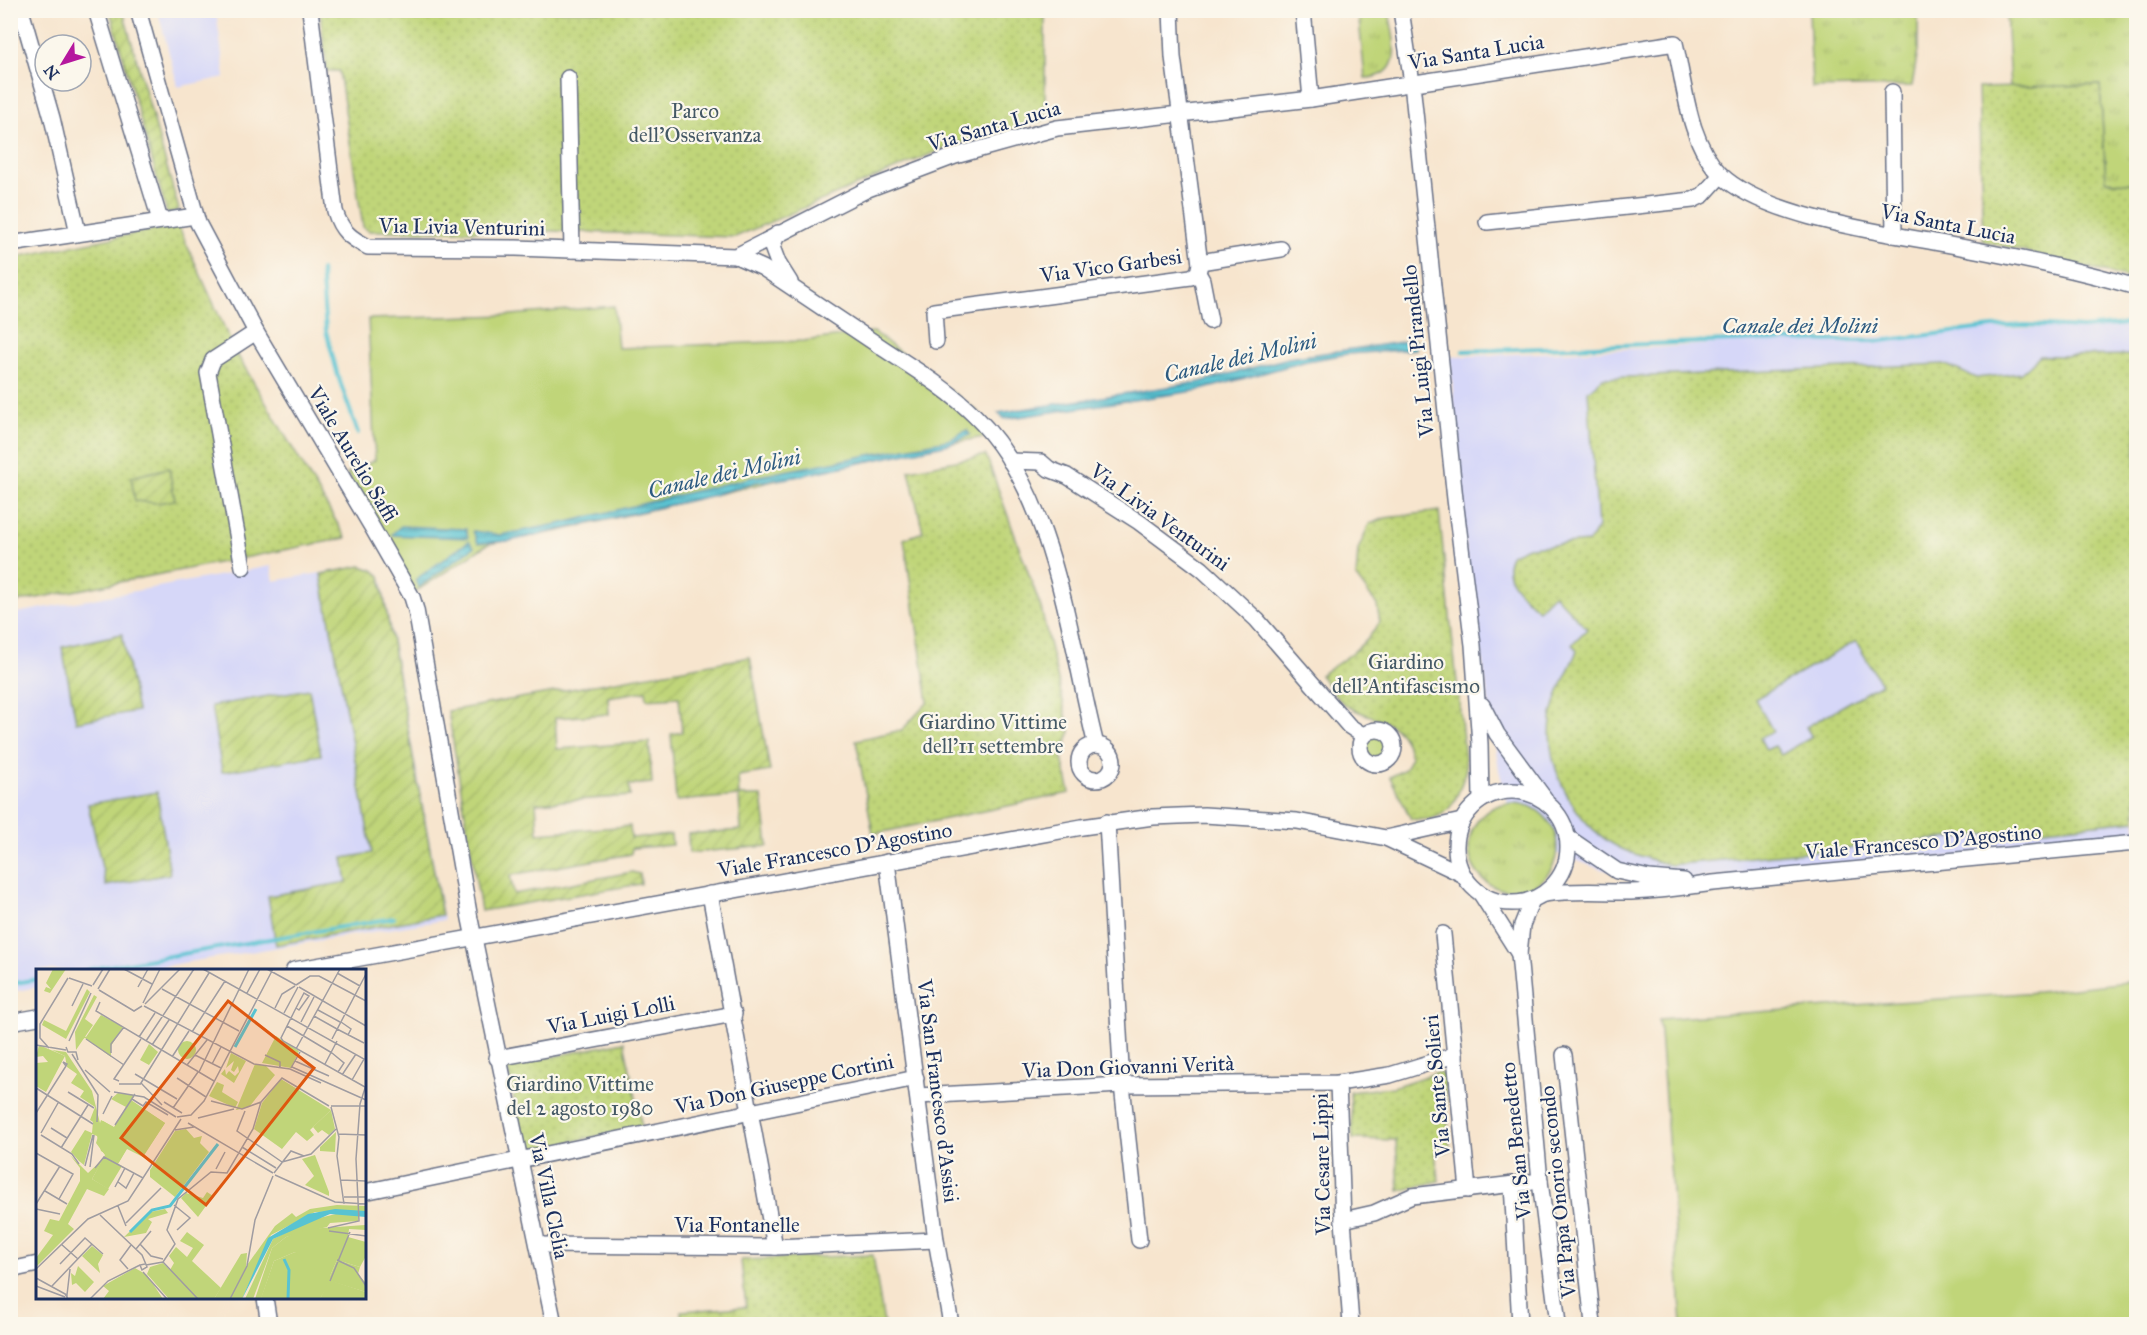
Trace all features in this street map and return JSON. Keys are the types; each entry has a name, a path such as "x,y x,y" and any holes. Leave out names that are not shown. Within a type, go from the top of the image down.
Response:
{"street":[{"path":"96,10 160,220"},
{"name":"Viale Aurelio Saffi","path":"138,10 195,216 256,332 412,597 473,936"},
{"name":"Via Livia Venturini","path":"310,10 333,211 343,231 368,248 572,250 736,256 763,268 945,389 976,417 1020,477 1043,536 1068,613 1096,745"},
{"name":"Via Vico Garbesi","path":"936,341 934,311 1191,277 1199,267 1182,114 1173,57 1171,10"},
{"path":"1303,10 1311,99"},
{"name":"Via Luigi Pirandello","path":"1401,10 1412,83 1476,688 1481,800"},
{"path":"18,13 52,118 78,233"},
{"name":"Via Santa Lucia","path":"736,256 868,189 955,156 1058,128 1311,99 1675,43 1699,141 1721,175 1746,191 1786,210 2011,257 2136,287"},
{"name":"Via Livia Venturini","path":"568,78 572,250"},
{"path":"1892,92 1894,234"},
{"path":"1487,222 1693,200 1703,195 1721,175"},
{"path":"10,244 195,216"},
{"name":"Via Livia Venturini","path":"778,234 772,247 778,263 795,289"},
{"path":"1210,321 1199,267 1281,249"},
{"path":"243,567 208,373 213,360 256,332"},
{"name":"Via Livia Venturini","path":"1010,461 1041,462 1049,469 1067,476 1139,522 1202,569 1257,620 1349,726 1364,736"},
{"path":"1020,477 1049,469"},
{"name":"Via Luigi Pirandello","path":"1476,688 1485,714 1497,734 1550,806"},
{"path":"1462,874 1456,848 1462,822 1481,800 1492,794 1517,791 1529,794 1550,806"},
{"name":"Viale Francesco D'Agostino","path":"1550,806 1561,820 1567,837 1617,871 1649,878 1713,883"},
{"name":"Viale Francesco D'Agostino","path":"299,969 1107,822 1204,814 1297,821 1386,838 1462,874 1480,894 1506,903 1581,889 1623,892 1672,889 1713,883 2136,843"},
{"path":"1107,822 1122,1085 1139,1240"},
{"name":"Viale Francesco D'Agostino","path":"1386,838 1462,822"},
{"path":"1538,897 1554,885 1566,862 1567,837"},
{"name":"Via San Francesco d'Assisi","path":"887,862 936,1240 951,1324"},
{"path":"1617,871 1623,892"},
{"path":"710,894 734,1014 775,1247"},
{"name":"Via San Benedetto","path":"1480,894 1519,954"},
{"name":"Via San Benedetto","path":"1538,897 1522,925 1519,954 1540,1181 1558,1324"},
{"name":"Via Sante Solieri","path":"1443,934 1468,1190"},
{"name":"Via Villa Clelia","path":"473,936 554,1324"},
{"name":"Via Luigi Lolli","path":"497,1058 734,1014"},
{"path":"10,1022 36,1017"},
{"name":"Via Cesare Lippi","path":"1351,1324 1343,1220 1338,1083 1390,1075 1455,1055"},
{"name":"Via Papa Onorio secondo","path":"1564,1055 1593,1324"},
{"name":"Via Don Giuseppe Cortini","path":"366,1192 916,1078"},
{"name":"Via Don Giovanni Verità","path":"918,1096 1122,1085 1338,1083"},
{"path":"1343,1220 1374,1213 1412,1196 1540,1181"},
{"path":"1512,1184 1521,1294 1520,1324"},
{"name":"Via Fontanelle","path":"539,1245 775,1247 936,1240"},
{"path":"10,1270 36,1264"},
{"path":"265,1299 269,1324"}],"shaded area":[{"path":"158,11 216,11 225,77 178,87"},
{"path":"2136,325 2136,841 1662,881 1600,869 1517,839 1499,770 1467,562 1450,357 1670,347 1748,341 1891,337 1960,330"},
{"path":"271,566 274,581 361,566 373,569 381,576 444,920 145,969 36,969 36,987 11,992 11,614"}],"green space":[{"path":"110,11 123,11 179,210 167,214"},
{"name":"Parco dell'Osservanza","path":"320,11 1045,11 1045,120 950,146 735,237 552,231 369,231 363,227 339,71 327,71"},
{"path":"1358,11 1389,11 1394,54 1387,71 1378,76 1365,78"},
{"path":"1809,11 1918,11 1918,50 1912,86 1812,88"},
{"path":"2006,11 2136,11 2136,184 2106,181 2100,85 2010,89"},
{"path":"2100,85 2106,181 2136,184 2136,280 1983,241 1978,88"},
{"path":"178,225 235,351 346,538 11,603 11,258"},
{"path":"614,306 618,348 803,341 874,332 978,412 994,435 850,463 560,531 488,544 412,594 386,536 347,474 375,460 368,319 511,315"},
{"path":"2136,355 2136,820 1670,865 1622,849 1591,827 1567,795 1553,758 1550,739 1555,702 1577,651 1572,644 1587,629 1554,594 1538,610 1519,592 1508,570 1508,562 1512,554 1528,547 1589,542 1598,527 1588,391 1603,378 1944,364 1976,378 2021,373 2040,356","holes":["1856,641 1881,684 1806,727 1812,737 1781,755 1775,746 1766,750 1760,738 1773,731 1755,699"]},
{"name":"Giardino Vittime dell'11 settembre","path":"986,455 1041,608 1070,732 1062,758 1070,793 873,834 856,740 902,730 928,702 904,539 923,532 909,470"},
{"path":"169,468 175,500 158,503 135,501 131,477"},
{"name":"Giardino dell'Antifascismo","path":"1439,511 1466,768 1455,800 1450,807 1434,818 1424,820 1411,819 1390,777 1405,769 1411,757 1401,735 1387,723 1345,704 1320,675 1360,646 1380,622 1377,605 1356,577 1358,550 1369,524 1385,518"},
{"path":"361,566 373,570 380,576 442,915 276,945 268,896 347,882 343,858 372,853 321,574"},
{"path":"122,634 137,711 76,722 62,647"},
{"path":"750,657 770,771 738,776 739,796 676,801 671,734 682,732 679,697 647,699 646,691 608,697 609,714 555,718 557,749 649,742 652,783 629,785 630,796 536,803 538,833 630,826 631,838 671,835 672,845 632,848 631,854 510,875 514,894 632,872 640,874 641,884 481,911 448,711"},
{"path":"309,689 321,755 222,772 211,706"},
{"path":"1378,734 1387,738 1391,747 1387,756 1378,760 1369,756 1365,747 1369,738"},
{"path":"157,792 170,874 106,886 88,804"},
{"path":"739,796 762,796 768,846 689,853 688,834 741,830"},
{"path":"1504,803 1522,803 1538,810 1550,822 1557,838 1557,856 1550,872 1538,884 1522,891 1504,891 1488,884 1476,872 1469,856 1469,838 1476,822 1488,810"},
{"path":"2136,981 2136,1324 1682,1324 1659,1019 2038,992"},
{"name":"Giardino Vittime del 2 agosto 1980","path":"624,1042 642,1127 525,1151 507,1066"},
{"path":"1438,1072 1444,1075 1450,1151 1435,1153 1439,1181 1399,1191 1396,1140 1353,1139 1350,1092 1393,1087"},
{"path":"873,1255 884,1324 682,1324 681,1311 746,1307 741,1260"}],"water":[{"path":"1416,340 1416,349 1347,354 1307,361 1201,390 1005,419 998,413 1200,382 1288,358"},
{"path":"967,430 970,435 949,444 790,478 756,482 710,496 510,541 478,543 473,531 500,535 563,523 753,477 948,440"},
{"path":"401,526 466,529 468,538 391,535"},
{"path":"469,541 474,547 419,587 415,580"}],"waterway":[{"name":"Canale dei Molini","path":"321,270 326,331 338,376 358,433"},
{"name":"Canale dei Molini","path":"1463,351 1756,340 1880,341 1992,327 2026,325 2083,328 2136,323"},
{"path":"93,969 394,918"},
{"path":"10,984 36,979"}]}
